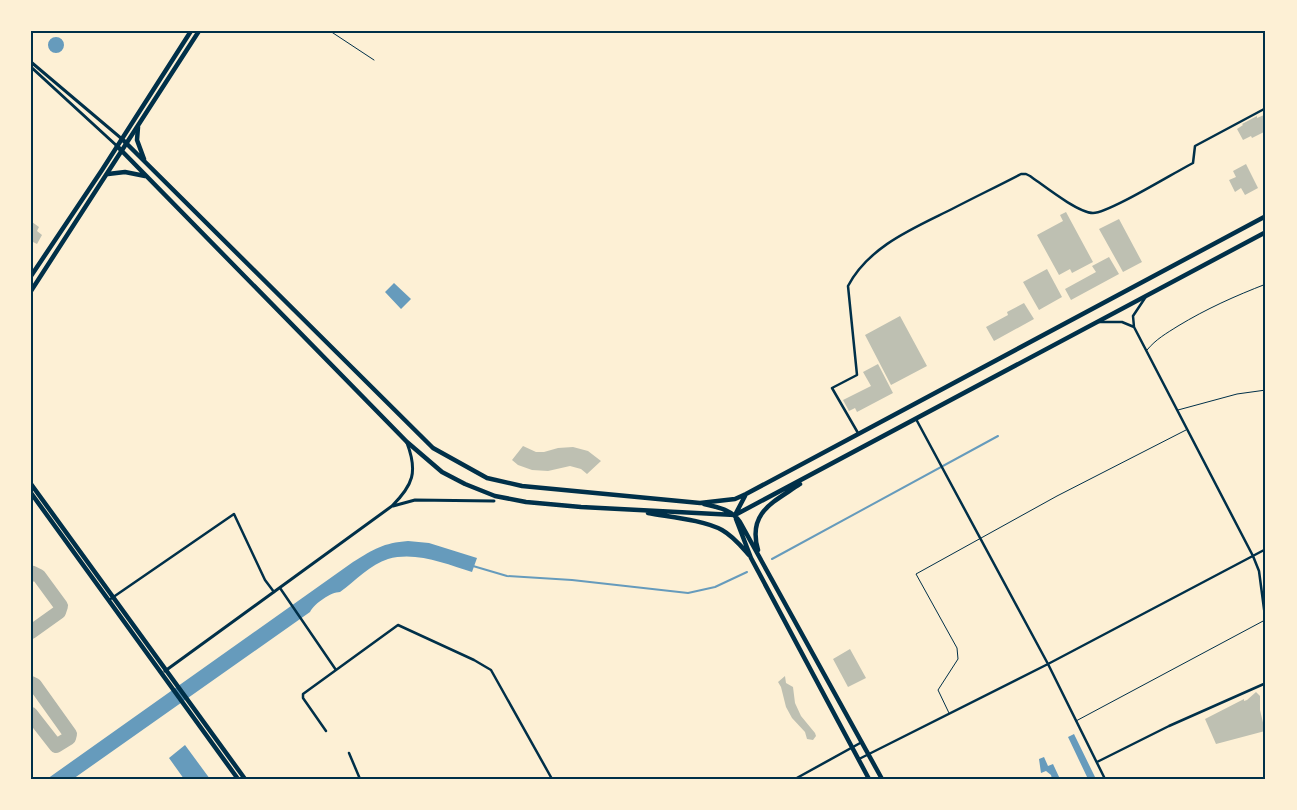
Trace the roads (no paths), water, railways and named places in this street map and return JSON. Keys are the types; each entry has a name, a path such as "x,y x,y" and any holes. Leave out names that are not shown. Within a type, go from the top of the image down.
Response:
{"main road":[{"path":"31,276 191,31"},
{"path":"31,292 199,31"},
{"path":"138,127 137,140 146,163"},
{"path":"122,139 408,424 433,448 459,464 487,478 522,486 700,503 720,507 735,515 882,779"},
{"path":"117,146 407,442 442,472 495,496 526,502 631,510 735,515 1266,232"},
{"path":"108,174 125,172 145,176"},
{"path":"166,197 173,190"},
{"path":"700,503 735,499 746,494 1266,216"},
{"path":"760,558 754,528 758,518 776,501 817,472"},
{"path":"31,484 111,598"},
{"path":"31,493 245,779"},
{"path":"746,494 735,515 751,558 869,779"},
{"path":"631,510 699,522 722,530 736,540 751,558"},
{"path":"186,702 238,779"}],"street":[{"path":"31,62 122,139"},
{"path":"31,67 117,146"},
{"path":"859,435 832,388 857,375 848,286 872,255 888,243 925,222 1021,174 1030,176 1079,209 1093,213 1110,208 1193,162 1195,146 1266,108"},
{"path":"1148,295 1133,316 1134,327 1253,556 1259,571 1266,624"},
{"path":"1097,322 1122,322 1134,327"},
{"path":"916,419 1048,664 1105,779"},
{"path":"164,671 392,506 405,493 412,477 413,462 407,442"},
{"path":"392,506 415,500 494,501"},
{"path":"111,598 234,514 265,580 274,592"},
{"path":"859,759 1048,664 1266,549"},
{"path":"280,588 336,670"},
{"path":"326,732 303,698 303,694 398,626 474,660 491,670 551,778"},
{"path":"1097,762 1169,726 1266,683"},
{"path":"796,779 862,742"},
{"path":"349,753 360,779"}],"lane":[{"path":"330,31 374,60"},
{"path":"1146,351 1154,342 1200,312 1266,284"},
{"path":"1177,410 1237,394 1266,390"},
{"path":"949,713 938,690 958,658 957,648 916,574 1057,496 1186,429"},
{"path":"1076,722 1265,620"}],"water":[{"path":"56,37 64,45 56,53 48,45"},
{"path":"394,283 411,299 401,309 385,292"},
{"path":"408,541 429,543 477,558 472,572 420,557 399,557 382,561 340,592 336,592 324,599 310,612 73,779 47,779 353,562 379,547"},
{"path":"1074,734 1095,777 1088,779 1068,737"},
{"path":"185,745 210,779 184,779 169,758"},
{"path":"1044,757 1048,766 1053,764 1060,779 1052,779 1051,775 1046,771 1041,773 1039,759"}],"waterway":[{"path":"772,559 998,436"},
{"path":"473,566 507,576 572,580 688,593 715,587 747,572"}]}
